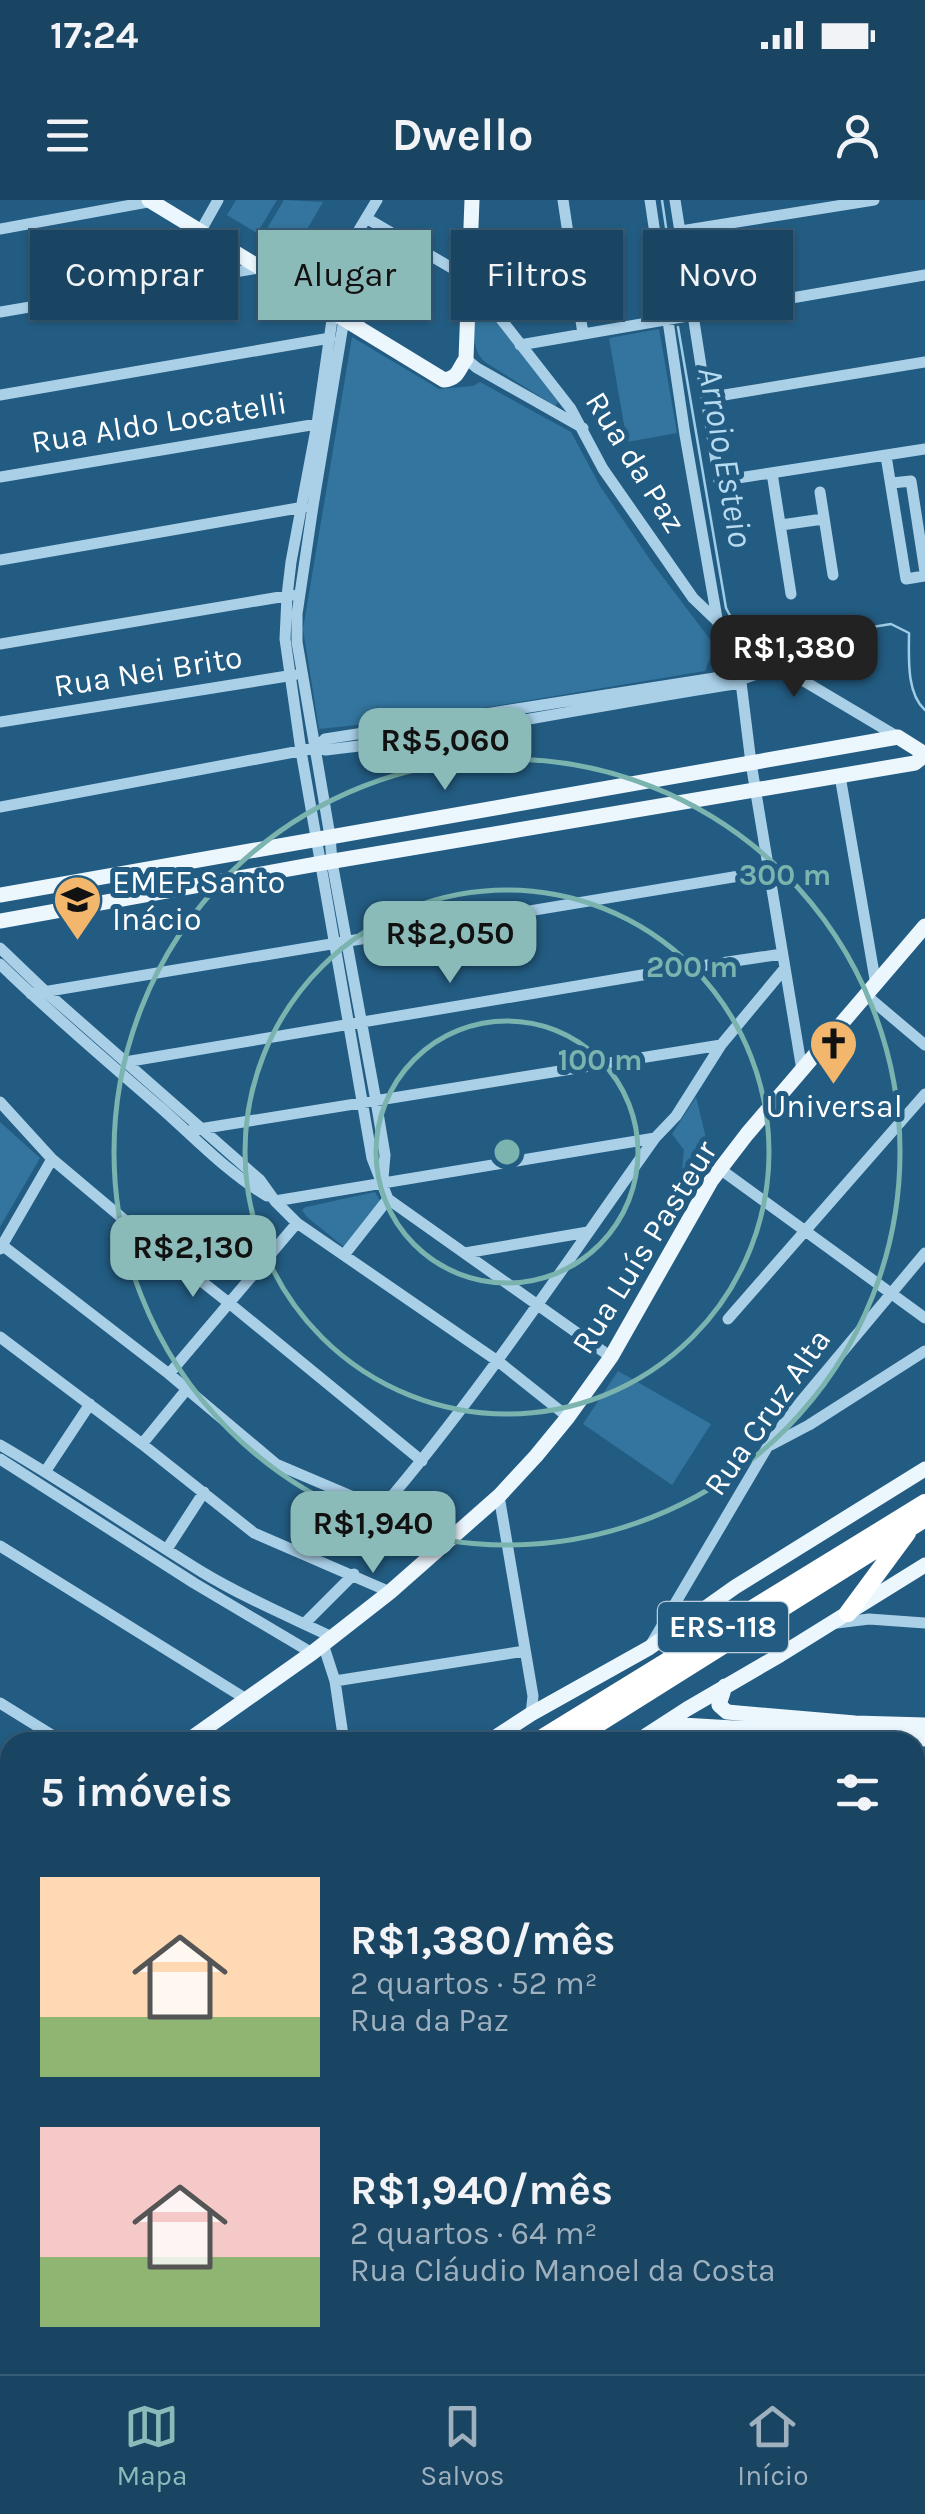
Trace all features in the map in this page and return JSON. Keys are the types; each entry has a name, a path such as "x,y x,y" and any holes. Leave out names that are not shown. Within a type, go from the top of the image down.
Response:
{"highway":[{"name":"ERS-118","path":"552,1732 925,1503"},
{"name":"ERS-118","path":"585,1732 919,1522"},
{"path":"848,1613 919,1522"}],"main road":[{"path":"153,200 258,262"},
{"path":"167,200 202,227"},
{"path":"471,230 472,200"},
{"path":"353,320 444,380 460,372 466,320"},
{"path":"0,895 898,737"},
{"name":"Rua da Paz","path":"898,737 925,755"},
{"path":"0,921 916,763 925,755"},
{"name":"Rua Luís Pasteur","path":"200,1732 390,1592 499,1496 568,1417 610,1357 720,1169 925,926"},
{"path":"503,1732 531,1714 540,1700 649,1648 673,1620 735,1587 925,1470"},
{"path":"654,1732 925,1565"},
{"path":"722,1709 719,1700 725,1686"},
{"path":"718,1728 714,1716 722,1709"},
{"path":"722,1709 876,1732"},
{"path":"659,1732 682,1725 855,1729 925,1725"}],"street":[{"path":"0,229 153,200"},
{"path":"202,227 218,200"},
{"path":"362,230 377,200"},
{"path":"563,200 582,334"},
{"path":"650,200 655,230"},
{"path":"676,200 681,230"},
{"path":"687,230 874,200"},
{"path":"366,218 451,268"},
{"path":"0,312 258,265"},
{"path":"793,298 925,276"},
{"path":"322,423 332,320"},
{"path":"332,320 322,423 287,596 286,639 316,748 348,1024 372,1158 388,1199 610,1357"},
{"name":"Rua da Paz","path":"501,320 572,408 603,470 693,598 740,643 898,737"},
{"path":"520,345 659,320"},
{"path":"670,320 718,624"},
{"path":"693,320 719,481 925,450"},
{"path":"0,395 330,338"},
{"path":"464,361 583,428"},
{"path":"706,398 925,362"},
{"name":"Rua Aldo Locatelli","path":"0,476 322,423"},
{"path":"886,456 906,579 925,574 911,481 892,483"},
{"path":"772,473 791,594"},
{"path":"820,492 833,576"},
{"path":"0,560 306,507"},
{"path":"306,507 296,675 300,751 324,837"},
{"path":"781,526 823,519"},
{"path":"0,644 300,593"},
{"path":"740,643 740,679 751,763 802,1070"},
{"path":"0,807 316,748 422,739 740,679 778,666"},
{"name":"Rua Nei Brito","path":"0,722 296,675"},
{"path":"840,776 871,990 925,1045"},
{"path":"30,994 769,871"},
{"path":"340,943 362,1021 376,1101 385,1155 382,1184"},
{"path":"0,948 260,1180 296,1223 499,1362 568,1417"},
{"path":"125,1062 782,954"},
{"path":"0,964 187,1131 252,1187 275,1201 655,1138"},
{"path":"381,1509 499,1362 655,1138 676,1116 721,1045 785,968"},
{"path":"187,1131 721,1045"},
{"path":"728,1319 925,1094"},
{"path":"0,1102 52,1159 422,1461"},
{"path":"52,1159 1,1247 169,1374 276,1464 452,1539"},
{"path":"720,1169 925,1318"},
{"path":"344,1256 388,1199"},
{"path":"169,1374 296,1223"},
{"path":"465,1253 588,1232"},
{"name":"Rua Cruz Alta","path":"673,1620 768,1446 925,1254"},
{"path":"0,1337 254,1533 390,1592"},
{"path":"768,1446 810,1425 925,1351"},
{"path":"142,1444 187,1389"},
{"path":"46,1472 90,1404"},
{"path":"792,1412 810,1425"},
{"path":"0,1445 9,1459 102,1524 322,1645"},
{"path":"9,1459 46,1472 108,1510 167,1549 197,1577 304,1624 322,1645 335,1681 343,1732"},
{"path":"167,1549 204,1492"},
{"path":"499,1496 525,1650 540,1700"},
{"path":"102,1524 108,1510"},
{"path":"0,1546 246,1698"},
{"path":"304,1624 354,1574"},
{"path":"874,1596 875,1609 883,1620"},
{"path":"828,1625 856,1620 925,1623"},
{"path":"335,1681 525,1650"},
{"path":"0,1703 48,1732"}],"shaded area":[{"path":"236,200 277,200 257,233 227,215"},
{"path":"284,200 323,202 307,230 266,230"},
{"path":"474,320 496,320 558,402 555,406 485,362 476,348"},
{"path":"659,329 677,433 627,442 609,338"},
{"path":"352,337 439,389 480,382 571,432 600,486 715,646 705,671 423,718 319,729 303,629"},
{"path":"696,1097 711,1159 694,1186 681,1178 684,1150 672,1134"},
{"path":"0,1122 40,1158 0,1227"},
{"path":"375,1192 380,1201 344,1247 302,1210 306,1207"},
{"path":"618,1371 711,1424 672,1485 583,1424"}],"waterway":[{"name":"Arroio Esteio","path":"662,200 666,230"},
{"name":"Arroio Esteio","path":"678,327 726,608 735,625 786,651 829,647 866,628 891,624 909,633 914,694 925,710"}],"place":[{"name":"EMEF Santo Inácio","path":"77,942"},
{"name":"Universal","path":"834,1086"}]}
